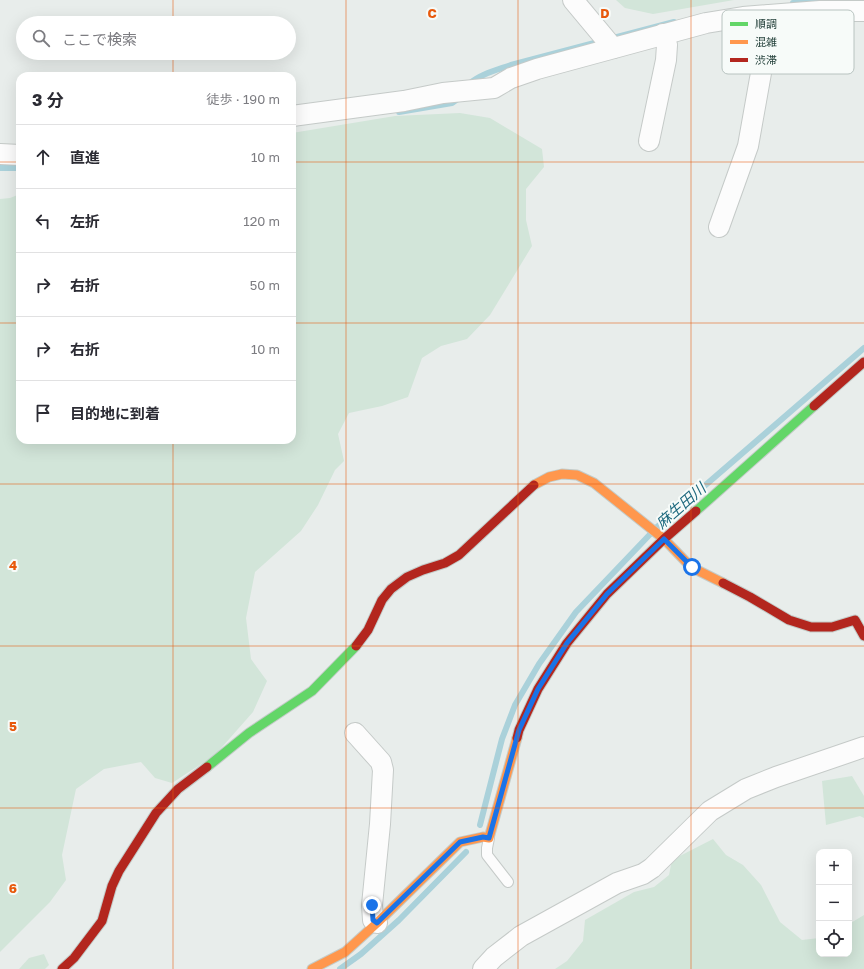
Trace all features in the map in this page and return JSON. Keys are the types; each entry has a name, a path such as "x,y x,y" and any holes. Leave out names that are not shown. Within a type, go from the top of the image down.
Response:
{"street":[{"path":"573,0 613,48"},
{"path":"296,115 404,101 443,93 494,88 511,78 663,34 722,20"},
{"path":"649,141 666,60 667,45 663,34"},
{"path":"719,227 748,146 761,74"},
{"path":"0,154 16,155"},
{"path":"312,969 345,952 460,842 483,837 489,838 519,730 538,689 567,643 607,594 664,539 864,362"},
{"path":"62,969 74,958 102,921 112,886 119,871 156,813 178,789 218,760 249,733 312,691 355,647 368,630 382,600 407,576 445,563 460,555 534,485 549,477 562,474 577,475 594,483 664,539 692,567 750,597 789,620 811,627 832,627 855,620 864,636"},
{"path":"355,733 381,762 383,770 380,824 372,905 373,920 377,923"},
{"path":"483,969 494,957 521,936 617,883 643,874 652,868 710,811 746,789 776,777 864,747"}],"lane":[{"path":"489,838 487,855 508,882"}],"green space":[{"path":"616,0 734,0 653,14 625,8"},
{"path":"460,113 490,118 542,149 544,167 526,189 526,220 532,246 490,315 467,339 441,346 422,358 408,397 382,406 349,413 338,434 344,461 335,470 318,505 301,531 255,572 246,618 251,659 267,681 253,712 215,755 172,783 155,778 141,762 104,769 76,789 62,855 66,880 50,902 0,952 0,199 16,196 16,444 296,444 296,132 395,116"},
{"path":"852,776 864,796 864,818 860,816 826,825 822,781"},
{"path":"713,839 726,855 743,865 761,885 780,922 802,940 816,938 816,957 852,957 852,922 864,915 864,969 555,969 567,961 583,941 585,920 634,892 654,887 669,875 672,860"},
{"path":"44,954 49,965 45,969 19,969 29,958"}],"waterway":[{"path":"793,3 864,0"},
{"path":"469,84 483,75 511,65 674,22"},
{"path":"399,112 452,103 459,98"},
{"path":"0,168 16,168"},
{"name":"麻生田川","path":"480,825 502,739 515,705 539,664 576,612 657,527 864,348"},
{"name":"麻生田川","path":"340,969 361,954 399,920 466,852"}],"traffic: fast":[{"path":"696,511 814,406"},
{"path":"207,767 249,733 312,691 356,646"}],"traffic: slow":[{"path":"534,485 549,477 562,474 577,475 594,483 664,539 691,567 723,583"},
{"path":"312,969 345,952 460,842 483,837 489,838 517,738"}],"traffic: jam":[{"path":"814,406 864,362"},
{"path":"356,646 368,630 382,600 391,589 407,577 445,563 459,555 534,485"},
{"path":"517,738 519,730 538,689 567,643 607,594 664,539 696,511"},
{"path":"723,583 789,620 811,627 832,627 855,620 864,636"},
{"path":"62,969 74,958 102,921 112,886 119,871 156,813 178,789 207,767"}],"route":[{"path":"372,905 373,920 377,923 460,842 483,837 489,838 519,730 538,689 567,643 607,594 664,539 692,567"}]}
